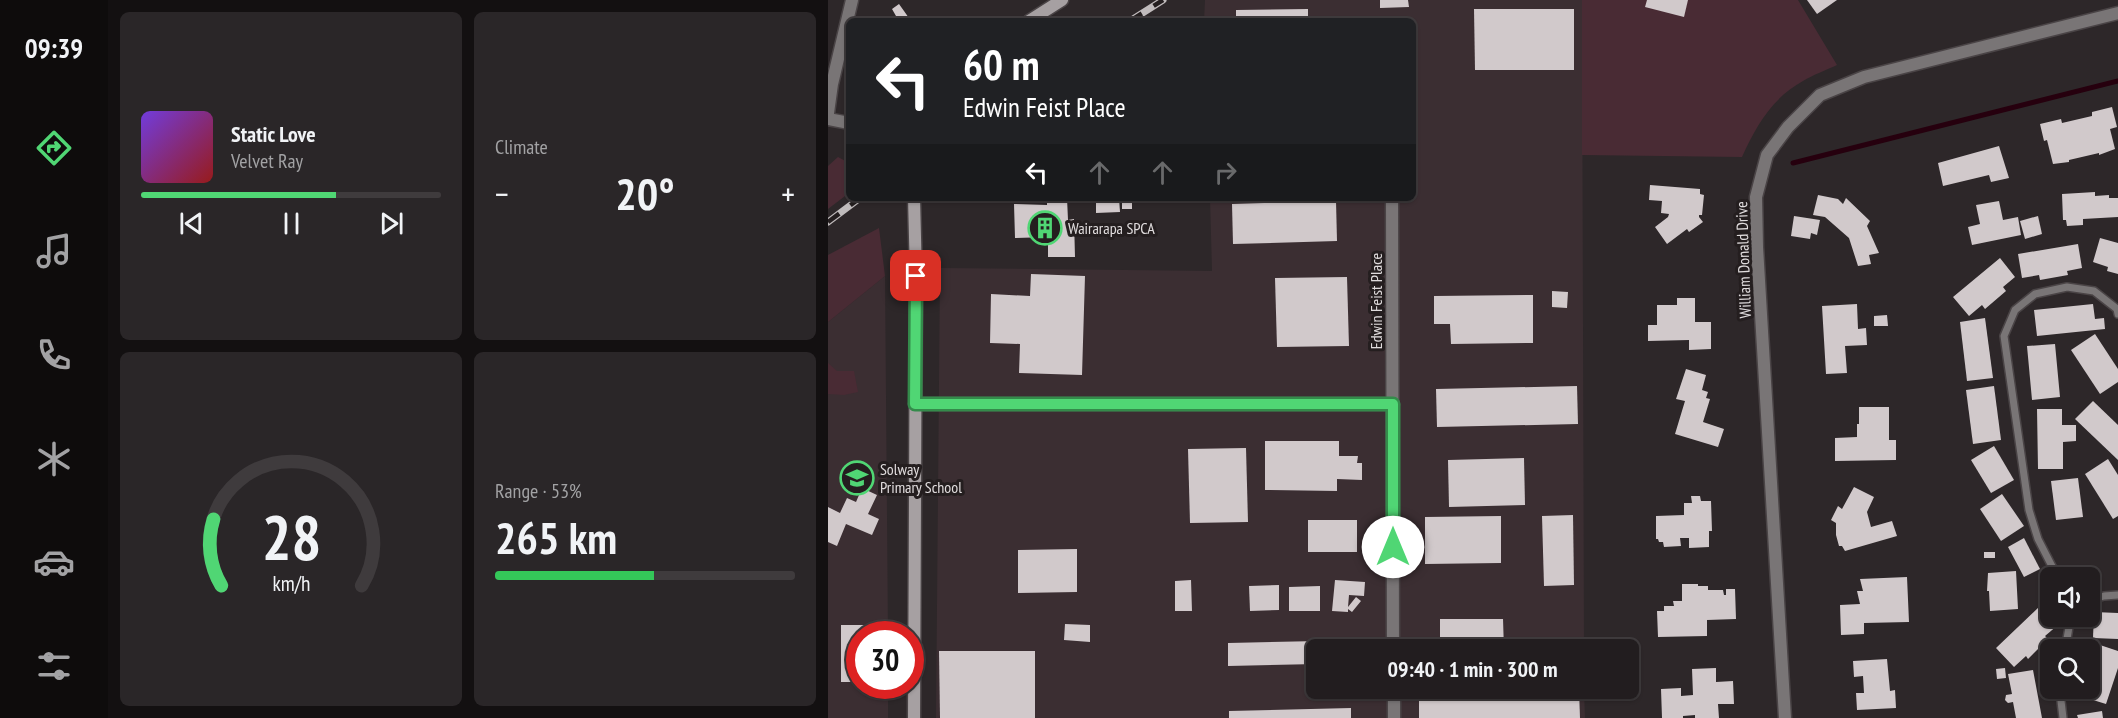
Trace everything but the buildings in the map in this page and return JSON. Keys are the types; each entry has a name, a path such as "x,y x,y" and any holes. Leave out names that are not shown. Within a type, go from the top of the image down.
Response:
{"main road":[{"path":"1034,18 1062,0"},
{"path":"914,201 914,718"}],"street":[{"path":"848,18 852,0"},
{"name":"William Donald Drive","path":"1785,718 1756,247 1756,197 1767,155 1788,127 1820,95 1864,77 2118,13"},
{"path":"828,113 832,84 846,25"},
{"path":"828,119 846,122"},
{"name":"Edwin Feist Place","path":"1392,201 1393,639"},
{"path":"915,404 1393,404"},
{"path":"1394,699 1394,718"}],"lane":[{"path":"2052,567 2038,539 2028,510 2004,336 2015,310 2035,294 2067,287 2094,291 2116,309 2118,314"},
{"path":"2100,597 2118,595"},
{"path":"2061,699 2063,718"}],"shaded area":[{"path":"1205,0 1582,0 1584,639 1306,639 1306,699 1584,699 1585,718 936,718 940,268 1212,271 1210,201 1416,201 1416,18 1204,18"},
{"path":"1582,0 1798,0 1837,65 1807,79 1782,96 1759,124 1742,157 1582,155"},
{"path":"838,157 846,161 846,195 828,209 828,166"},
{"path":"879,228 885,276 828,322 828,255"},
{"name":"Solway Primary School","path":"885,276 888,621 846,621 846,699 888,699 888,718 828,718 828,322"},
{"path":"828,363 837,371 854,371 858,392 844,395 828,394"}],"waterway":[{"path":"1793,163 2118,81"}],"railway":[{"path":"1135,18 1163,0"},
{"path":"828,222 856,201"}],"place":[{"name":"Wairarapa SPCA","path":"1045,228"},
{"name":"Solway Primary School","path":"857,478"}],"route":[{"path":"916,276 915,404 1393,404 1393,547"}]}
